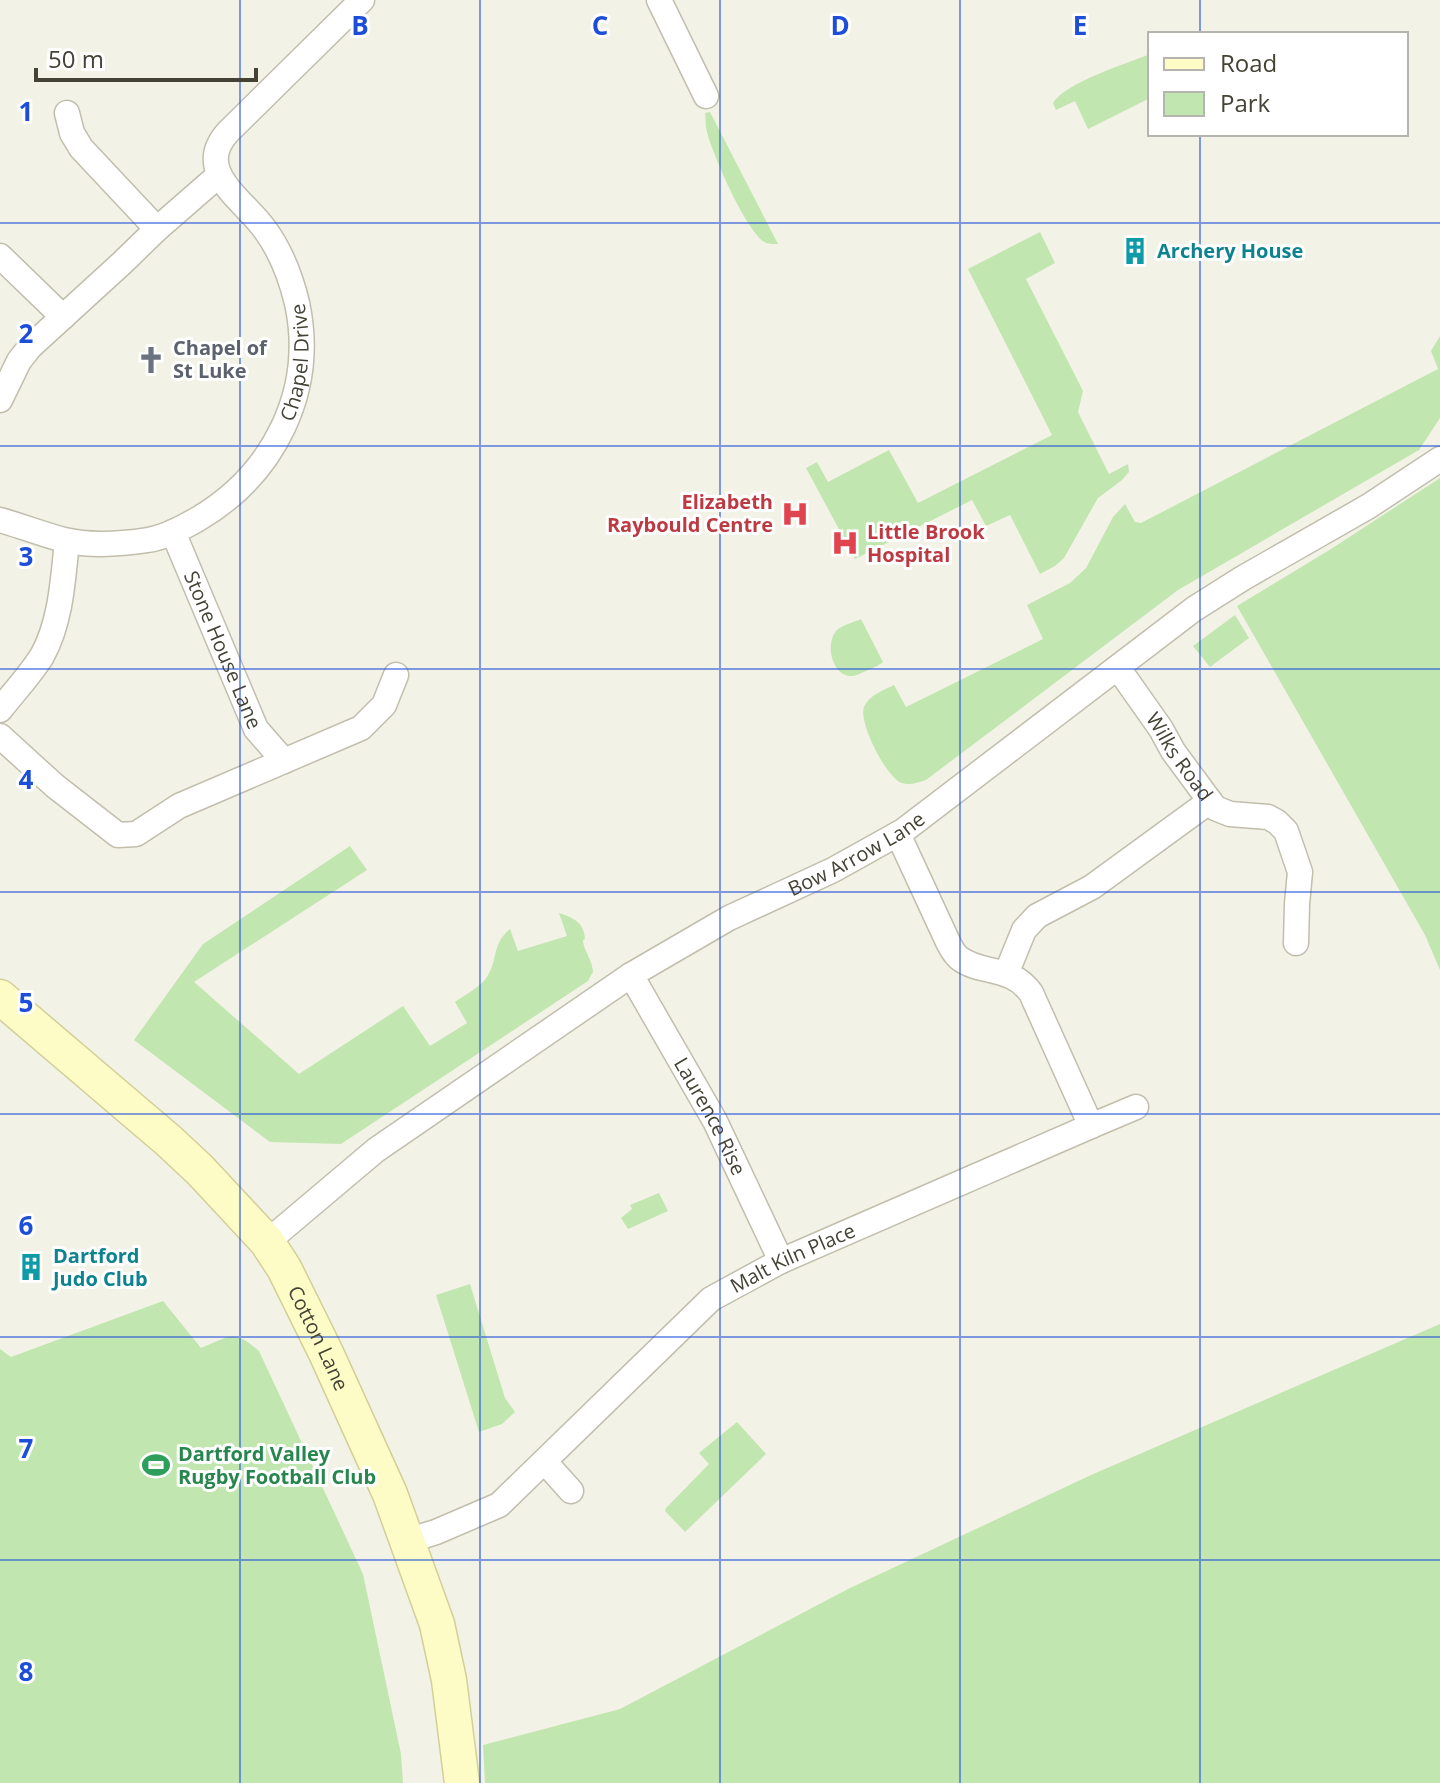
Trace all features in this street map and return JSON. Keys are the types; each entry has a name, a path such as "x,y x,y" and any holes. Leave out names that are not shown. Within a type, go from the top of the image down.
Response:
{"main road":[{"name":"Cotton Lane","path":"0,997 200,1170 267,1242 284,1268 390,1494 437,1624 457,1731 462,1783"}],"street":[{"path":"0,400 24,354 219,175 215,154 221,139 362,0"},
{"path":"659,0 706,96"},
{"path":"67,113 72,133 81,148 157,229"},
{"name":"Chapel Drive","path":"0,520 67,541 125,543 154,539 173,532 217,506 259,467 272,450 285,426 300,367 298,310 287,272 268,234 219,175"},
{"path":"0,256 63,317"},
{"name":"Bow Arrow Lane","path":"267,1242 376,1150 631,975 729,918 833,870 898,834 1194,609 1369,506 1440,459"},
{"name":"Stone House Lane","path":"173,532 256,729 284,761"},
{"path":"0,710 36,664 51,635 67,541"},
{"name":"Wilks Road","path":"1118,668 1173,751 1217,809 1230,814 1268,817 1286,831 1300,873 1296,943"},
{"path":"0,736 55,786 118,835 136,834 179,806 361,728 384,705 396,675"},
{"path":"1006,974 1024,930 1037,916 1092,887 1210,801"},
{"path":"898,834 955,953 967,963 1006,974 1024,984 1032,996 1091,1126"},
{"name":"Laurence Rise","path":"631,975 715,1121 781,1261"},
{"name":"Malt Kiln Place","path":"407,1541 450,1526 507,1499 711,1299 781,1261 1136,1107"},
{"path":"545,1462 571,1491"}],"green space":[{"path":"1148,55 1148,99 1088,129 1075,101 1056,110 1053,103 1060,95 1097,74"},
{"path":"710,112 778,244 766,243 758,237 731,192 707,132 705,113"},
{"path":"1040,232 1055,263 1026,279 1083,391 1078,412 1109,474 1128,464 1129,472 1098,498 1064,558 1040,574 1010,515 986,526 972,500 855,559 806,468 817,462 828,482 889,450 918,503 1052,435 968,269"},
{"path":"1440,336 1440,418 1419,450 1178,590 926,780 905,784 889,772 865,725 864,707 873,696 894,685 906,707 1043,639 1027,605 1070,583 1086,568 1113,517 1125,504 1135,522 1141,523 1438,369 1431,351"},
{"path":"1440,478 1440,970 1425,935 1237,606"},
{"path":"1235,615 1249,638 1210,667 1193,646"},
{"path":"861,619 883,662 856,675 846,675 835,666 831,643 837,630"},
{"path":"350,846 367,870 194,982 299,1074 403,1006 430,1046 467,1023 455,1002 487,977 500,940 510,929 518,951 567,936 559,913 571,917 583,929 584,946 593,972 588,981 341,1144 270,1142 134,1040 203,944"},
{"path":"659,1193 668,1211 628,1229 621,1218 632,1209 630,1205"},
{"path":"470,1284 505,1398 515,1412 502,1424 479,1432 436,1295"},
{"name":"Dartford Valley Rugby Football Club","path":"163,1301 201,1348 237,1337 259,1351 363,1574 401,1754 403,1783 0,1783 0,1349 11,1357"},
{"path":"1440,1324 1440,1783 485,1783 483,1745 620,1709 848,1589 1091,1475"},
{"path":"737,1422 766,1454 685,1532 665,1511 666,1508 709,1464 699,1453"}],"place":[{"name":"Archery House","path":"1135,251"},
{"name":"Chapel of St Luke","path":"151,360"},
{"name":"Elizabeth Raybould Centre","path":"795,514"},
{"name":"Little Brook Hospital","path":"845,543"},
{"name":"Dartford Judo Club","path":"31,1267"},
{"name":"Dartford Valley Rugby Football Club","path":"156,1465"}]}
